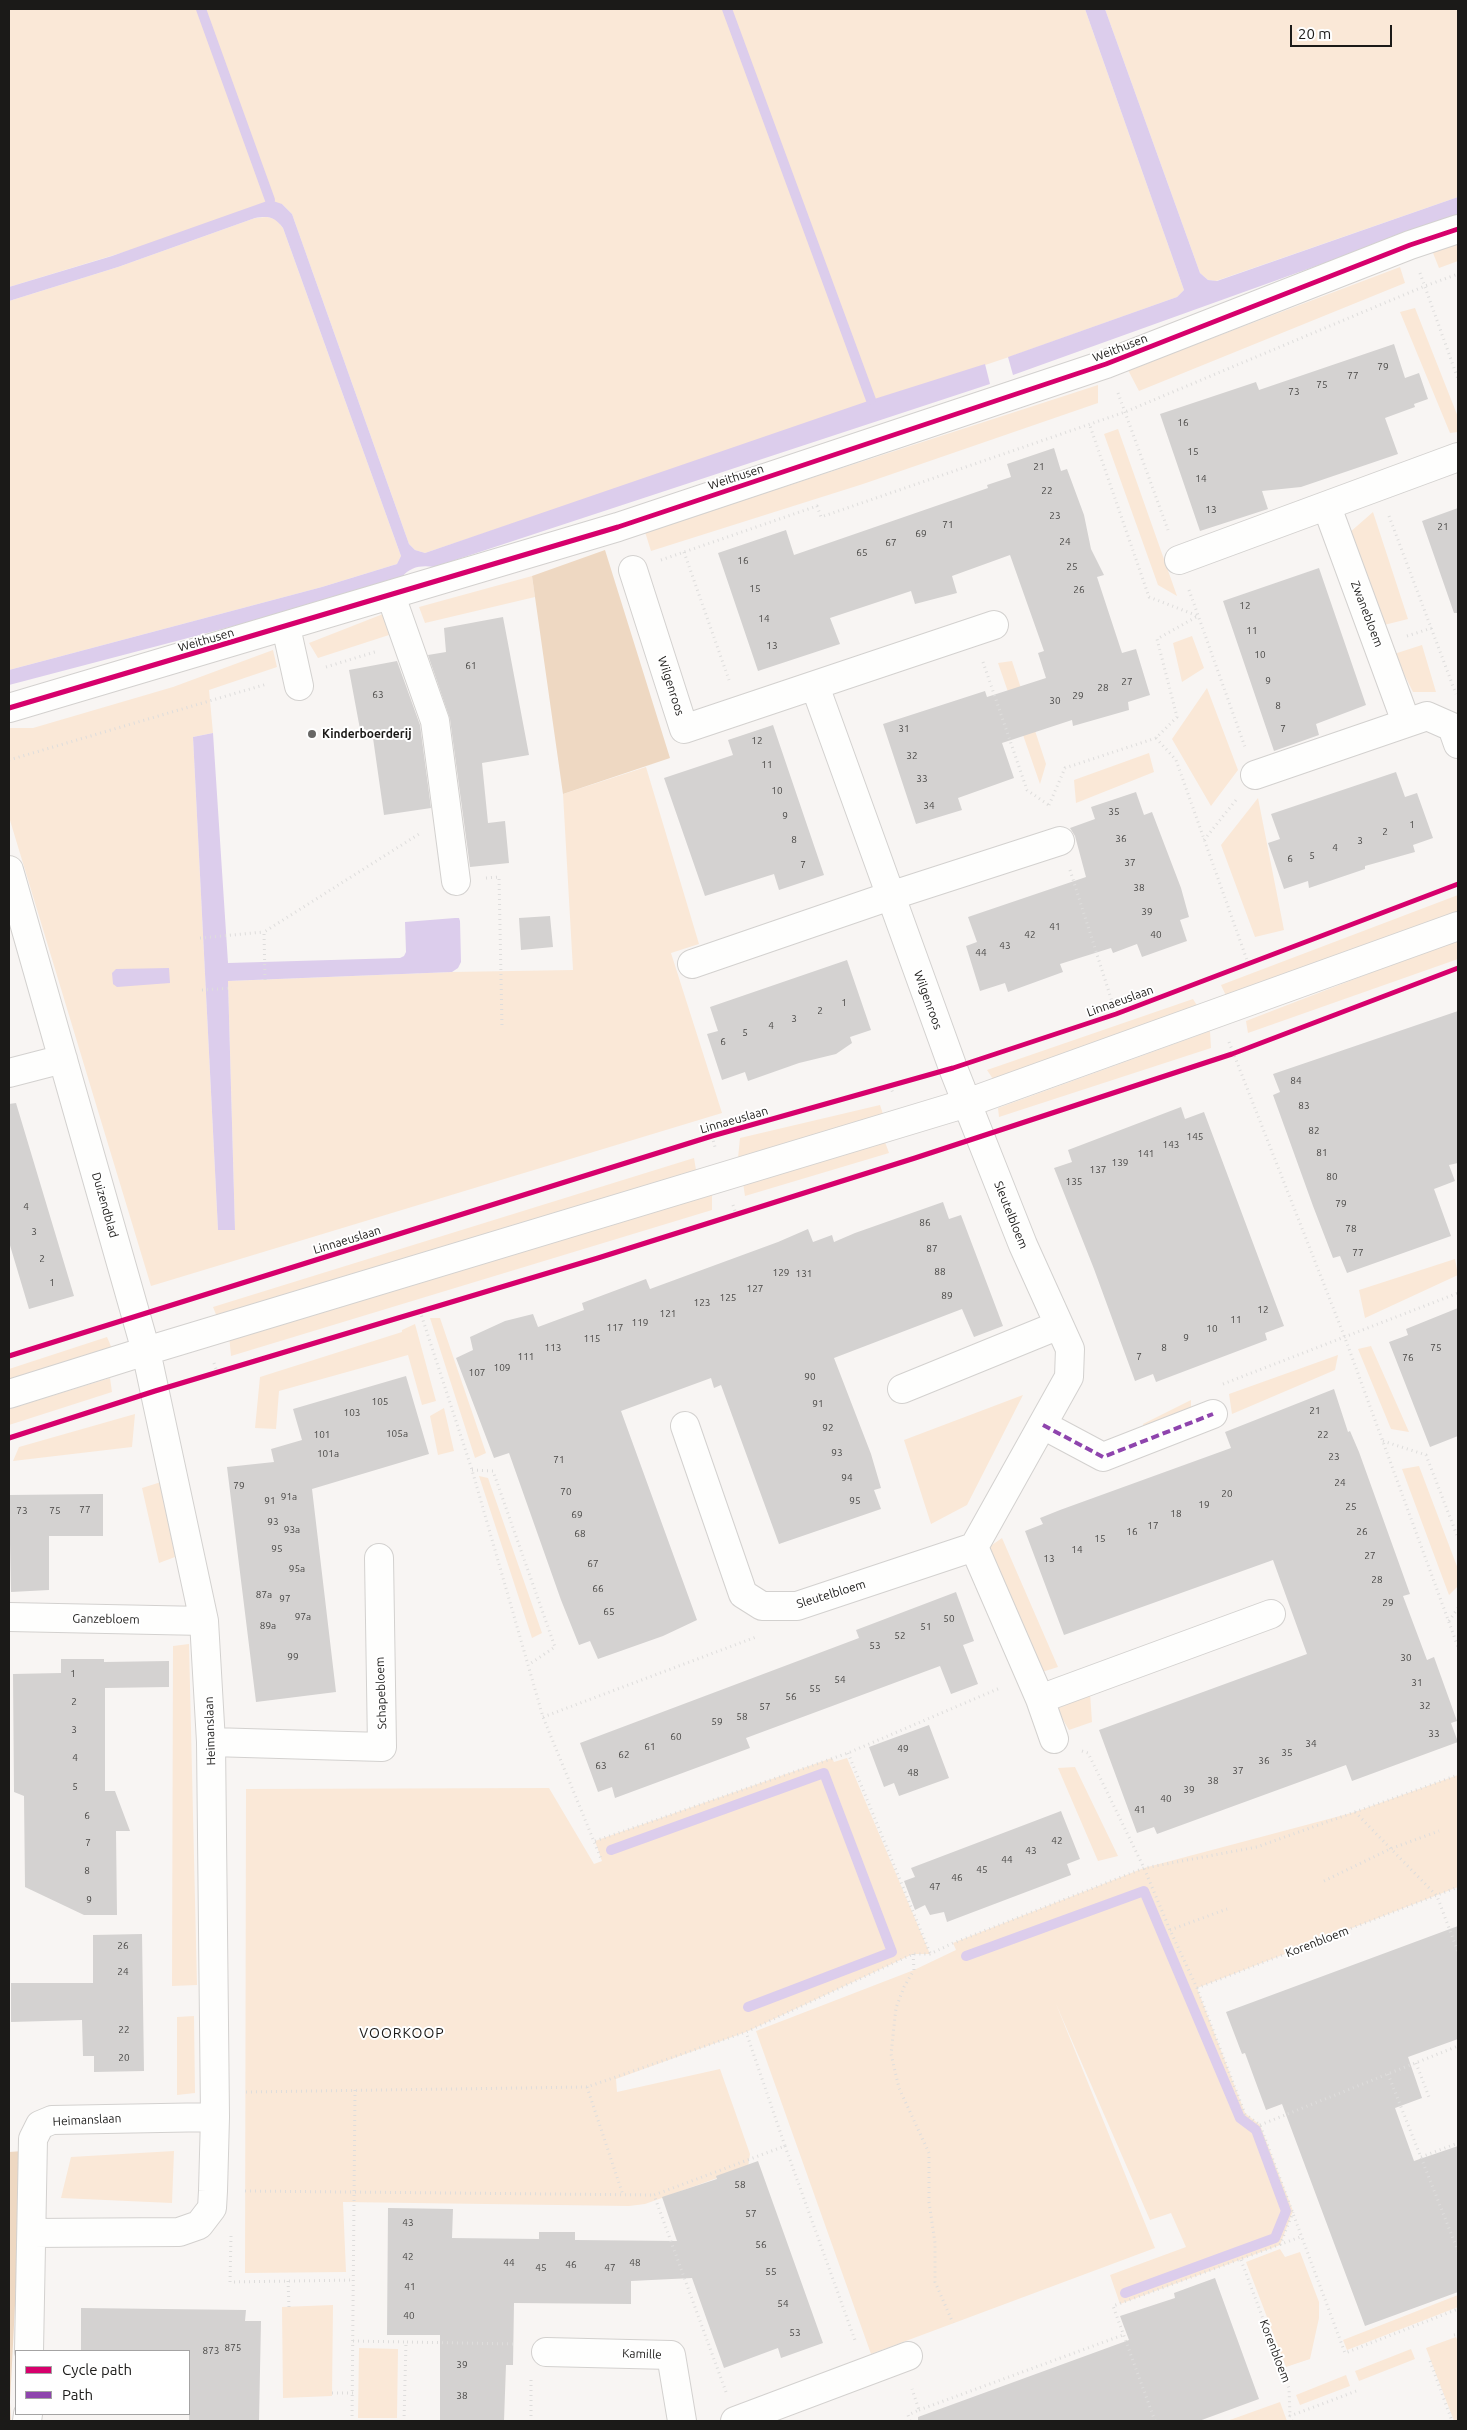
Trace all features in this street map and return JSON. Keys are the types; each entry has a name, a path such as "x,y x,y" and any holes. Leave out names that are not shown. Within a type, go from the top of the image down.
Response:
{"street":[{"name":"Weithusen","path":"9,708 618,527 1106,364 1410,244 1458,229"},
{"path":"1179,560 1327,508 1458,457"},
{"name":"Zwanebloem","path":"1327,508 1406,722"},
{"name":"Wilgenroos","path":"633,570 684,729 994,624"},
{"path":"391,596 435,722 456,881"},
{"path":"286,627 298,681"},
{"name":"Wilgenroos","path":"815,686 967,1103"},
{"path":"1255,775 1427,716 1455,735"},
{"path":"692,964 890,896 1060,842"},
{"name":"Duizendblad","path":"9,870 146,1351"},
{"path":"9,1394 967,1103 1458,926"},
{"path":"9,1073 63,1059"},
{"name":"Sleutelbloem","path":"685,1426 743,1594 762,1606 796,1606 974,1547 1069,1377 1070,1349 1023,1245 967,1103"},
{"path":"902,1389 1059,1325"},
{"name":"Heimanslaan","path":"32,2233 179,2232 199,2225 212,2208 214,2105 211,1742 204,1621 146,1351"},
{"path":"1043,1425 1103,1457 1213,1414"},
{"path":"974,1547 1034,1687 1054,1739"},
{"name":"Schapebloem","path":"211,1742 382,1747 378,1558"},
{"path":"1034,1687 1270,1614"},
{"name":"Ganzebloem","path":"9,1617 204,1621"},
{"name":"Heimanslaan","path":"29,2350 33,2139 40,2125 52,2120 214,2105"},
{"name":"Kamille","path":"539,2348 671,2355 682,2421"},
{"path":"736,2421 905,2357"}],"path":[{"path":"1410,244 1458,379"},
{"path":"633,570 817,506 821,517 1088,423 1125,412 1424,286 1458,274"},
{"path":"1106,364 1179,560 1255,775 1204,840"},
{"path":"1088,423 1149,597 1198,616"},
{"path":"1378,488 1457,697 1455,735"},
{"path":"684,552 740,711"},
{"path":"1049,805 1065,768 1156,738 1177,717 1157,639 1198,616"},
{"path":"9,760 298,681 408,642"},
{"path":"1156,738 1176,760 1248,963"},
{"path":"200,938 264,932 447,816"},
{"path":"456,881 499,878 502,1027"},
{"path":"264,932 265,980"},
{"path":"1240,966 1257,960"},
{"path":"202,990 232,988"},
{"path":"1220,1013 1232,1054 1345,1338 1458,1647"},
{"path":"1223,1058 1241,1051"},
{"path":"881,1089 899,1084"},
{"path":"727,1217 745,1211"},
{"path":"1213,1414 1203,1391 1458,1293"},
{"path":"410,1314 429,1308"},
{"path":"420,1311 472,1470 543,1717 602,1861"},
{"path":"208,1375 226,1370"},
{"path":"1383,1440 1426,1455 1458,1538"},
{"path":"472,1470 493,1471 555,1646 528,1665"},
{"path":"1449,1621 1458,1608"},
{"path":"543,1717 762,1635"},
{"path":"595,1841 1034,1687"},
{"path":"1054,1739 1088,1753 1144,1868 1197,1988 1245,2114 1260,2125 1294,2211 1345,2353 1458,2308"},
{"path":"848,1753 930,1954"},
{"path":"214,2105 355,2090 587,2087 746,2032 913,1954 930,1954 953,1943 1144,1868 1257,1846 1458,1775"},
{"path":"1355,1812 1437,1896 1458,1952"},
{"path":"1324,1881 1390,1849 1438,1831"},
{"path":"1170,1930 1227,1909"},
{"path":"913,1954 914,1970 904,1987 896,2008 892,2054 900,2088 929,2153 929,2202 935,2243 935,2282 953,2323"},
{"path":"746,2032 866,2372"},
{"path":"1260,2125 1458,2046"},
{"path":"1416,2063 1429,2097"},
{"path":"1388,2074 1458,2252"},
{"path":"587,2087 623,2196"},
{"path":"352,2421 355,2090"},
{"path":"1422,2157 1458,2143"},
{"path":"213,2191 654,2195 785,2146"},
{"path":"654,2195 736,2421"},
{"path":"1280,2245 1294,2211"},
{"path":"231,2227 230,2282 354,2280"},
{"path":"1155,2421 1113,2306 1303,2236"},
{"path":"288,2281 289,2307"},
{"path":"910,2421 908,2414 1123,2335"},
{"path":"353,2341 539,2348 531,2421"},
{"path":"404,2421 406,2342"},
{"path":"905,2357 919,2410"},
{"path":"1430,2361 1452,2421"},
{"path":"1290,2416 1359,2390"},
{"path":"332,2393 353,2394"}],"shaded area":[{"path":"9,9 1085,9 1184,290 1177,297 1009,357 425,553 415,550 409,544 292,214 282,204 9,287"},
{"path":"1085,9 1105,9 1200,273 1208,280 1217,281 1458,197 1458,215 1013,375 1008,357 1177,297 1184,290"},
{"path":"1105,9 1458,9 1458,197 1216,281 1208,280 1200,273"},
{"path":"270,200 282,204 292,214 409,544 415,550 425,553 871,400 985,364 990,384 434,567 416,568 402,577 325,602 9,685 9,670 322,587 397,564 401,556 283,228 277,221 267,217 255,218 118,267 9,301 9,287 112,256"},
{"path":"267,217 276,219 283,228 401,556 397,564 322,587 9,670 9,301 118,267 255,218"},
{"path":"1458,238 1458,261 1439,268 1431,248"},
{"path":"1400,267 1405,283 1139,391 1128,370"},
{"path":"1415,308 1458,417 1458,432 1450,433 1400,312"},
{"path":"1098,385 1098,403 863,484 651,551 645,532"},
{"path":"1118,429 1177,596 1158,585 1104,434"},
{"path":"1373,512 1408,619 1384,625 1349,533"},
{"path":"605,550 670,758 563,794 532,576"},
{"path":"532,576 535,597 425,623 419,607"},
{"path":"383,614 389,635 318,658 309,643"},
{"path":"1192,636 1204,668 1182,682 1173,643"},
{"path":"1422,645 1436,692 1413,692 1394,654"},
{"path":"273,650 277,667 209,690 213,733 193,737 218,1230 235,1229 228,981 452,972 573,970 563,794 646,767 699,944 671,953 722,1113 151,1286 9,817 9,728 33,728 173,687"},
{"path":"1012,661 1046,764 1040,784 998,663"},
{"path":"1207,688 1238,770 1211,806 1172,739"},
{"path":"213,733 228,963 400,958 406,952 405,922 455,918 459,918 460,921 461,962 458,968 452,972 228,981 235,1230 218,1230 193,737"},
{"path":"1149,753 1154,772 1076,803 1074,780"},
{"path":"1258,798 1284,930 1255,937 1221,845"},
{"path":"1458,895 1458,920 1228,1000 1221,985"},
{"path":"1458,939 1458,959 1248,1033 1246,1021"},
{"path":"169,968 170,983 117,987 113,984 112,973 116,969"},
{"path":"1193,999 1198,1007 993,1079 987,1070"},
{"path":"1210,1031 1211,1048 999,1117 998,1108"},
{"path":"880,1105 884,1117 738,1158 740,1138"},
{"path":"885,1142 889,1153 745,1196 743,1183"},
{"path":"694,1158 697,1176 217,1317 213,1307"},
{"path":"712,1195 712,1210 231,1356 229,1335"},
{"path":"1455,1259 1458,1275 1365,1318 1359,1290"},
{"path":"430,1318 440,1318 486,1453 475,1458"},
{"path":"415,1324 436,1401 422,1405 408,1355 279,1391 276,1429 255,1428 260,1377 402,1332 402,1330"},
{"path":"107,1337 113,1351 9,1384 9,1369"},
{"path":"1371,1346 1409,1432 1391,1429 1358,1349"},
{"path":"1338,1355 1335,1370 1232,1414 1229,1394"},
{"path":"110,1378 112,1392 9,1425 9,1409"},
{"path":"1023,1395 967,1505 931,1524 904,1440"},
{"path":"1191,1400 1191,1412 1144,1431 1143,1424"},
{"path":"444,1408 454,1451 438,1455 430,1416"},
{"path":"135,1414 132,1447 13,1461 19,1447"},
{"path":"1419,1466 1458,1569 1458,1586 1449,1595 1402,1469"},
{"path":"479,1476 488,1478 542,1633 532,1638"},
{"path":"161,1482 175,1557 159,1563 142,1488"},
{"path":"1002,1538 1058,1667 1042,1672 989,1547"},
{"path":"189,1644 197,1985 172,1986 173,1646"},
{"path":"1090,1693 1092,1722 1069,1730 1056,1708"},
{"path":"832,1758 834,1762 847,1758 930,1954 913,1954 746,2032 616,2079 617,2092 720,2069 750,2154 748,2167 645,2204 629,2206 343,2202 346,2272 245,2273 246,1789 549,1788 594,1864 602,1861 595,1841"},
{"path":"1075,1767 1118,1856 1098,1861 1058,1768"},
{"path":"1458,1775 1458,1887 1197,1988 1245,2113 1260,2125 1293,2211 1280,2245 1120,2304 1110,2275 1186,2247 1171,2213 1150,2220 1056,2004 1155,2248 871,2354 756,2031 914,1970 956,1950 953,1943 1144,1868 1355,1812"},
{"path":"194,2016 195,2093 177,2095 177,2017"},
{"path":"23,2151 10,2402 11,2421 9,2421 9,2152"},
{"path":"174,2151 172,2203 61,2198 71,2157"},
{"path":"1280,2249 1285,2257 1300,2252 1319,2302 1319,2318 1310,2359 1286,2367 1246,2262"},
{"path":"1458,2295 1458,2307 1347,2350 1343,2340"},
{"path":"333,2305 332,2396 283,2398 282,2307"},
{"path":"1456,2337 1458,2342 1458,2421 1454,2421 1426,2348"},
{"path":"359,2348 398,2349 397,2418 358,2418"},
{"path":"1411,2349 1415,2359 1359,2381 1355,2371"},
{"path":"1346,2375 1350,2386 1300,2405 1296,2395"},
{"path":"1280,2402 1287,2421 1227,2421"}],"building":[{"path":"1394,344 1405,378 1419,373 1428,399 1414,404 1415,407 1385,418 1398,454 1301,487 1262,491 1268,509 1200,531 1160,414 1256,382 1259,390"},
{"path":"1054,448 1061,471 1067,469 1084,515 1091,549 1104,575 1097,577 1122,653 1136,649 1150,695 1128,702 1129,710 1073,726 1072,720 1002,743 1014,778 958,798 962,810 916,824 883,724 985,691 987,697 1046,678 1038,653 1044,651 1010,555 952,576 957,593 915,604 911,591 830,618 840,644 758,671 718,553 786,530 794,555 988,488 987,485 1011,477 1007,464"},
{"path":"1458,508 1458,613 1454,613 1422,521"},
{"path":"1319,568 1366,705 1316,724 1319,735 1274,751 1223,601"},
{"path":"503,617 529,755 482,763 488,823 505,821 509,863 470,867 450,719 428,655 446,652 444,628"},
{"path":"397,661 420,725 431,808 384,815 373,738 362,740 349,670"},
{"path":"773,725 824,875 779,890 774,874 705,896 664,778 733,755 728,740"},
{"path":"1396,772 1405,797 1417,793 1433,838 1413,845 1415,852 1365,866 1365,869 1309,888 1308,881 1284,889 1268,843 1280,839 1271,814"},
{"path":"1136,792 1144,815 1152,812 1181,888 1189,917 1180,920 1187,941 1142,957 1137,944 1113,953 1111,948 1060,964 1063,972 1008,992 1005,983 980,991 966,946 977,942 968,917 1086,877 1075,836 1070,828 1095,819 1091,807"},
{"path":"550,916 553,947 521,950 519,918"},
{"path":"847,960 871,1030 850,1037 852,1043 836,1054 799,1063 748,1081 745,1072 722,1080 707,1034 718,1031 710,1007"},
{"path":"1458,1011 1458,1163 1449,1165 1455,1181 1434,1189 1451,1236 1347,1273 1340,1256 1333,1258 1313,1206 1273,1095 1280,1092 1273,1074"},
{"path":"16,1103 74,1296 29,1309 9,1242 9,1104"},
{"path":"1181,1107 1185,1119 1204,1112 1284,1326 1265,1333 1267,1340 1156,1382 1153,1374 1135,1381 1054,1168 1072,1162 1068,1150"},
{"path":"943,1202 949,1219 961,1215 1003,1326 974,1337 962,1309 834,1358 871,1454 881,1488 874,1490 881,1509 779,1544 721,1385 714,1388 711,1378 621,1411 697,1620 663,1636 598,1659 590,1641 579,1645 509,1453 494,1458 456,1358 473,1350 470,1337 505,1321 533,1314 538,1327 584,1310 582,1303 646,1279 650,1289 778,1242 808,1229 813,1242 832,1235 834,1242"},
{"path":"1458,1308 1458,1436 1430,1447 1389,1342 1408,1335 1406,1329"},
{"path":"406,1376 429,1454 312,1489 336,1692 256,1702 227,1467 274,1462 271,1449 302,1440 293,1409"},
{"path":"1334,1389 1348,1432 1350,1431 1359,1452 1410,1594 1403,1596 1427,1660 1434,1657 1457,1721 1451,1723 1458,1742 1352,1781 1346,1765 1157,1834 1154,1827 1137,1833 1099,1730 1307,1654 1273,1560 1064,1635 1025,1531 1043,1524 1040,1518 1231,1448 1225,1432"},
{"path":"103,1494 103,1536 49,1536 49,1590 11,1592 9,1495"},
{"path":"956,1592 974,1641 963,1645 978,1684 951,1694 940,1666 746,1738 750,1748 615,1798 612,1787 598,1792 580,1743 859,1638 856,1630"},
{"path":"61,1659 104,1659 104,1662 169,1661 169,1687 105,1688 105,1791 115,1791 130,1831 116,1831 117,1915 84,1915 25,1887 24,1796 14,1792 13,1674 61,1673"},
{"path":"929,1725 949,1778 899,1796 894,1783 884,1787 869,1747"},
{"path":"1061,1811 1080,1859 1067,1864 1071,1875 947,1922 944,1912 930,1915 925,1905 915,1910 904,1881 915,1877 911,1868"},
{"path":"1458,1926 1458,2039 1408,2057 1422,2098 1395,2108 1414,2161 1458,2146 1458,2292 1365,2326 1282,2104 1266,2110 1245,2053 1242,2054 1226,2012"},
{"path":"142,1934 144,2071 94,2072 94,2056 83,2056 82,2020 11,2022 11,1983 93,1983 93,1935"},
{"path":"758,2161 823,2343 781,2358 778,2348 724,2368 692,2278 631,2281 631,2304 514,2303 513,2365 506,2365 504,2421 440,2421 440,2335 387,2335 388,2208 453,2209 452,2238 539,2239 539,2232 575,2232 575,2240 677,2241 662,2197 717,2179 716,2176"},
{"path":"1215,2278 1259,2399 1199,2421 918,2421 918,2417 1129,2340 1120,2316 1175,2298 1174,2293"},
{"path":"81,2308 246,2310 245,2321 261,2321 259,2420 189,2420 190,2350 81,2350"}],"waterway":[{"path":"201,9 270,200"},
{"path":"727,9 871,400"},
{"path":"611,1850 824,1773 892,1952 748,2007"},
{"path":"966,1956 1144,1891 1240,2118 1256,2130 1286,2211 1275,2238 1125,2293"}],"marked path":[{"path":"1043,1425 1103,1457 1213,1414"}],"cycle path":[{"path":"9,708 618,527 1106,364 1410,245 1458,229"},
{"name":"Linnaeuslaan","path":"9,1356 712,1136 953,1068 1116,1014 1458,884"},
{"path":"9,1438 155,1391 598,1258 915,1158 1232,1054 1458,968"}],"place":[{"name":"Kinderboerderij","path":"312,734"}],"district":[{"name":"VOORKOOP","path":"402,2033"}]}
